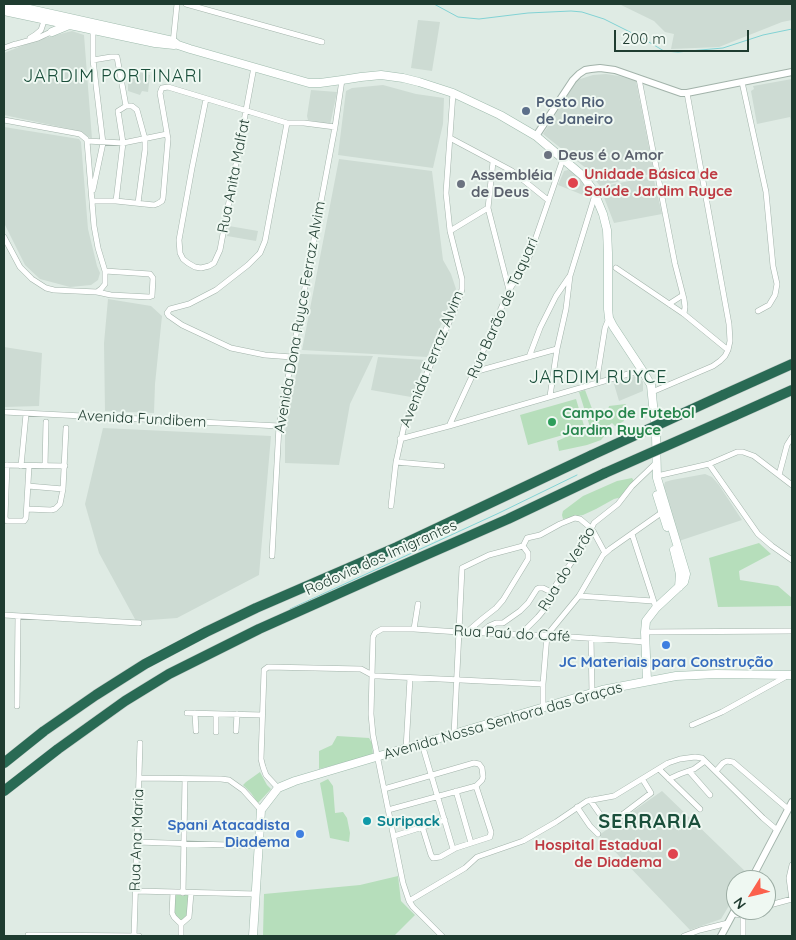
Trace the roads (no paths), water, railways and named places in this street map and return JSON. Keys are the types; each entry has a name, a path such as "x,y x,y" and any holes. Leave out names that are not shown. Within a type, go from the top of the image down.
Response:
{"highway":[{"name":"Rodovia dos Imigrantes","path":"4,763 44,731 83,704 145,664 190,640 256,608 397,546 792,364"},
{"name":"Rodovia dos Imigrantes","path":"4,792 58,749 125,701 169,674 259,629 508,519 605,473 792,390"}],"main road":[{"path":"6,4 45,20"},
{"path":"4,11 45,20 60,19 175,44 309,83 374,75 419,82 453,93 500,115 536,136 587,181 603,214 607,230 609,318 648,380 652,392 657,477 664,511 686,574 684,582 679,587 655,604 646,621 647,681"},
{"path":"60,19 70,25"},
{"path":"52,32 80,23 93,30 155,43 175,44"},
{"path":"646,660 659,678"},
{"name":"Avenida Nossa Senhora das Graças","path":"278,788 295,781 311,778 542,707 592,693 659,678 697,674 790,675"},
{"path":"253,936 261,810 278,788"}],"street":[{"path":"175,44 177,4"},
{"path":"186,4 322,42"},
{"path":"4,48 52,32 60,19"},
{"path":"45,20 46,30 52,32"},
{"path":"13,45 35,35 45,20"},
{"path":"92,198 102,143 93,60 93,30"},
{"path":"93,60 118,57 126,106"},
{"name":"Rua Anita Malfat","path":"206,98 179,240 180,253 183,259 188,264 201,268 214,263 220,250 254,67"},
{"path":"536,136 573,80 585,70 600,68 615,70 681,93 792,72"},
{"path":"639,79 683,295 684,314"},
{"name":"Avenida Dona Ruyce Ferraz Alvim","path":"272,556 279,426 335,127 342,80"},
{"path":"742,82 766,192 776,284 775,295 769,305 758,311"},
{"path":"92,198 154,205 162,202 167,134 160,93 162,88 165,87 287,123 335,127"},
{"name":"Avenida Ferraz Alvim","path":"392,506 400,439 409,412 461,293 462,279 450,232 446,193 453,93"},
{"path":"652,392 713,366 720,361 728,350 730,341 729,324 687,93"},
{"path":"116,201 123,143 118,111 126,106 132,106 137,110 145,139 138,203"},
{"path":"4,120 80,134 87,141 94,226 105,271 104,284 101,290 96,292"},
{"path":"287,123 265,241 260,252 248,265 216,290 189,304 170,309 167,313 182,325 239,351 292,357"},
{"path":"87,141 123,143 167,134"},
{"path":"450,138 512,172 548,200"},
{"name":"Rua Barão de Taquari","path":"449,426 509,290 527,263 563,159"},
{"path":"492,162 488,208 509,290"},
{"path":"550,396 570,276 595,195"},
{"path":"450,232 488,208"},
{"path":"4,237 20,267 32,280 46,288 148,298 153,294 153,278 150,274 105,271"},
{"path":"616,268 684,314 728,350"},
{"path":"529,357 540,328 556,296 570,276"},
{"path":"669,304 683,295"},
{"path":"598,382 606,323 609,318"},
{"path":"474,372 557,350"},
{"path":"400,439 642,370"},
{"name":"Avenida Fundibem","path":"4,412 279,426"},
{"path":"21,466 26,414"},
{"path":"44,466 46,422"},
{"path":"27,509 51,510 60,504 63,489 66,428"},
{"path":"779,475 787,445 792,436"},
{"path":"657,477 710,464 737,452 743,452 754,456 792,485"},
{"path":"396,462 442,466"},
{"name":"Rua do Verão","path":"520,634 538,618 548,605 551,592 569,566 594,523 618,504 632,486 656,463"},
{"path":"710,464 758,534 776,550 792,560"},
{"path":"29,466 25,521 7,521 6,465 64,466"},
{"path":"28,486 63,489"},
{"name":"Rua do Verão","path":"542,707 547,635 580,596 605,553 664,511"},
{"path":"454,735 462,570 464,566 489,555 523,546 527,538 540,535 572,519 580,519 592,529 605,553"},
{"path":"580,596 655,604 632,534"},
{"path":"467,632 503,600 528,559 528,553 523,546"},
{"path":"482,633 489,626 503,623 520,611 537,589 543,588 551,592"},
{"path":"414,629 418,604"},
{"path":"4,615 139,623"},
{"path":"17,706 18,616"},
{"name":"Rua Paú do Café","path":"372,674 373,637 382,628 547,635 646,642"},
{"path":"645,632 792,631"},
{"path":"591,638 592,693"},
{"path":"278,788 266,775 262,759 264,670 268,667 361,669 378,676 543,684"},
{"path":"372,674 371,714 373,734 403,884 409,901 420,915 442,936"},
{"path":"692,725 722,712 790,675"},
{"path":"406,749 410,678"},
{"path":"187,713 262,715"},
{"path":"195,714 196,731"},
{"path":"216,714 216,732"},
{"path":"236,732 237,714"},
{"name":"Rua Ana Maria","path":"134,936 140,743"},
{"path":"422,744 453,849"},
{"path":"409,901 465,868 477,857 519,842 556,822 584,802 614,796 668,763 680,759 699,757 705,760 777,830"},
{"path":"669,779 697,767 705,760"},
{"path":"716,771 727,761 733,762 788,809"},
{"path":"384,789 462,766 477,763 482,768 483,777 476,786 388,810"},
{"path":"659,769 700,809"},
{"path":"689,771 710,794"},
{"path":"139,778 229,780 243,790 261,810"},
{"path":"183,892 185,779"},
{"path":"590,800 606,823 610,824 649,796 651,793 643,780"},
{"path":"422,826 432,857 436,858 453,849 490,837 491,834 476,786"},
{"path":"456,791 472,843"},
{"path":"756,870 792,802"},
{"path":"577,808 598,834"},
{"path":"394,836 444,820"},
{"path":"137,842 258,846"},
{"path":"776,903 792,899 789,878 792,865"},
{"path":"136,891 256,894"},
{"path":"173,892 172,914 181,924 181,936"},
{"path":"181,924 189,917 191,893"},
{"path":"721,936 730,920"},
{"path":"743,936 744,920"},
{"path":"684,936 728,923"},
{"path":"28,935 139,936"}],"waterway":[{"path":"434,4 458,17 479,19 528,13 582,12 604,19 664,51 678,52 723,48 763,35 792,29"},
{"path":"290,609 577,475"}],"place":[{"name":"Posto Rio de Janeiro","path":"526,111"},
{"name":"Deus é o Amor","path":"548,155"},
{"name":"Unidade Básica de Saúde Jardim Ruyce","path":"573,183"},
{"name":"Assembléia de Deus","path":"461,184"},
{"name":"Campo de Futebol Jardim Ruyce","path":"552,422"},
{"name":"JC Materiais para Construção","path":"666,645"},
{"name":"Suripack","path":"367,821"},
{"name":"Spani Atacadista Diadema","path":"300,834"},
{"name":"Hospital Estadual de Diadema","path":"673,854"}],"district":[{"name":"JARDIM PORTINARI","path":"113,77"},
{"name":"JARDIM RUYCE","path":"598,378"},
{"name":"SERRARIA","path":"650,822"}]}
